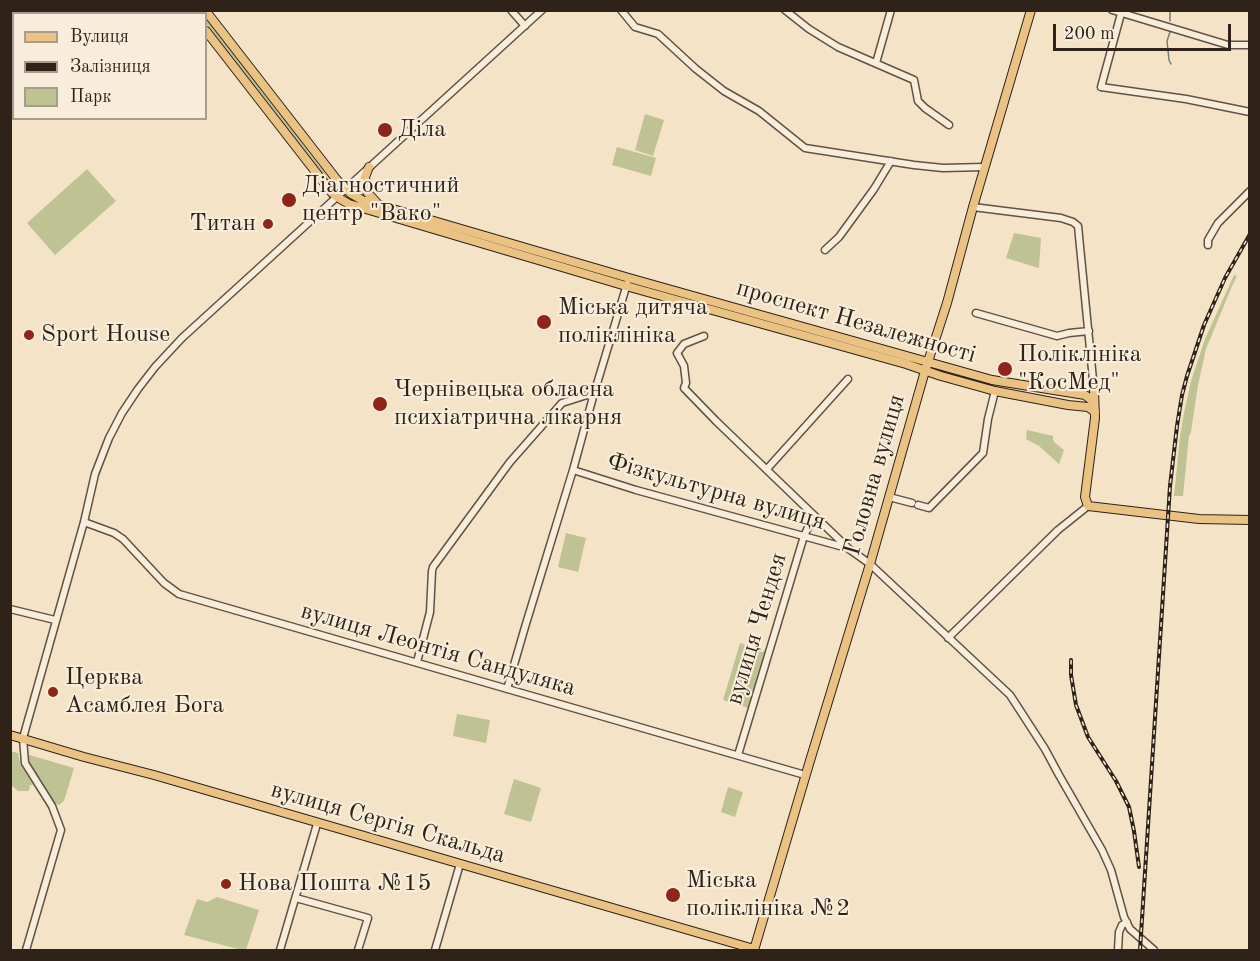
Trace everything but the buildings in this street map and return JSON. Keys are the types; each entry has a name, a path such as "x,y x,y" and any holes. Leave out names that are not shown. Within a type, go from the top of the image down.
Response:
{"main road":[{"name":"Головна вулиця","path":"754,950 870,564 925,370 947,303 984,167 1031,10"},
{"name":"проспект Незалежності","path":"207,13 297,130 345,189 353,195 383,207 628,282 995,391 1068,405 1088,406 1095,412"},
{"name":"проспект Незалежності","path":"207,32 337,197 349,204 367,211 992,380 1085,395 1094,402"},
{"path":"369,167 365,177 367,192 383,207"},
{"path":"1085,395 1094,390"},
{"path":"1094,390 1095,412 1085,497 1088,506 1199,519 1250,520"},
{"name":"вулиця Сергія Скальда","path":"10,735 754,950"}],"street":[{"path":"511,10 525,26"},
{"path":"26,951 61,830 52,806 25,763 22,738 94,481 104,451 122,413 155,367 182,338 542,10"},
{"path":"621,10 635,27 658,34 724,91 759,111 805,148 943,168 984,167"},
{"path":"785,10 809,29 838,47 914,80 918,101 949,125"},
{"path":"876,63 891,10"},
{"path":"1112,10 1228,45 1250,45"},
{"path":"1121,12 1101,87 1186,99 1250,112"},
{"path":"825,250 839,237 891,161"},
{"path":"1208,245 1208,240 1218,223 1250,191"},
{"path":"973,207 1061,218 1078,226 1094,390"},
{"path":"507,689 628,282"},
{"path":"976,313 1057,336 1089,332"},
{"path":"704,336 684,344 677,353 684,366 686,383 684,388 849,549 870,564 1010,695 1035,732 1102,850 1111,870 1127,922 1134,934 1154,951"},
{"path":"767,469 848,379"},
{"path":"889,497 929,508 983,453 995,391"},
{"path":"417,662 430,612 432,570 439,559 510,462 562,403 586,395 593,397"},
{"name":"Фізкультурна вулиця","path":"573,470 636,490 849,549"},
{"path":"948,638 1058,530 1088,506"},
{"name":"вулиця Чендея","path":"738,755 804,536 814,515"},
{"name":"вулиця Леонтія Сандуляка","path":"84,522 114,533 123,539 164,583 179,594 805,775"},
{"path":"10,609 55,621"},
{"path":"280,951 317,824"},
{"path":"435,951 460,864"},
{"path":"296,898 368,918 358,951"},
{"path":"1118,951 1119,932 1122,925 1127,922"}],"green space":[{"path":"207,19 335,188 330,184 207,24"},
{"path":"645,114 664,120 653,156 635,150"},
{"path":"617,147 656,158 651,176 612,165"},
{"path":"87,169 116,201 55,255 27,223"},
{"path":"1014,233 1041,238 1039,268 1006,258"},
{"path":"1234,275 1237,276 1206,349 1189,436 1183,496 1174,496 1180,437 1191,381 1205,339"},
{"path":"1027,430 1053,436 1055,443 1064,450 1059,464 1039,446 1026,439"},
{"path":"566,533 586,538 578,572 558,567"},
{"path":"740,643 765,651 748,708 723,700"},
{"path":"457,714 490,720 486,743 453,736"},
{"path":"10,751 18,753 20,763 33,785 30,785 29,791 18,791 11,785"},
{"path":"26,754 74,768 64,801 59,805 54,803 27,763"},
{"path":"514,779 541,788 531,822 504,814"},
{"path":"728,787 743,792 735,817 721,812"},
{"path":"217,897 259,910 246,950 184,935 197,899 207,902"}],"waterway":[{"path":"1170,10 1170,21"},
{"path":"1170,32 1167,41 1171,64"}],"railway":[{"path":"1140,950 1170,486 1177,426 1187,376 1204,325 1225,278 1250,234"},
{"path":"1071,660 1076,705 1088,737 1116,781 1129,807 1139,867"}],"place":[{"name":"Діла","path":"385,130"},
{"name":"Діагностичний центр \"Вако\"","path":"289,200"},
{"name":"Титан","path":"268,224"},
{"name":"Міська дитяча поліклініка","path":"544,322"},
{"name":"Sport House","path":"29,335"},
{"name":"Поліклініка \"КосМед\"","path":"1005,369"},
{"name":"Чернівецька обласна психіатрична лікарня","path":"380,404"},
{"name":"Церква Асамблея Бога","path":"53,692"},
{"name":"Нова Пошта №15","path":"226,884"},
{"name":"Міська поліклініка №2","path":"673,895"}]}
